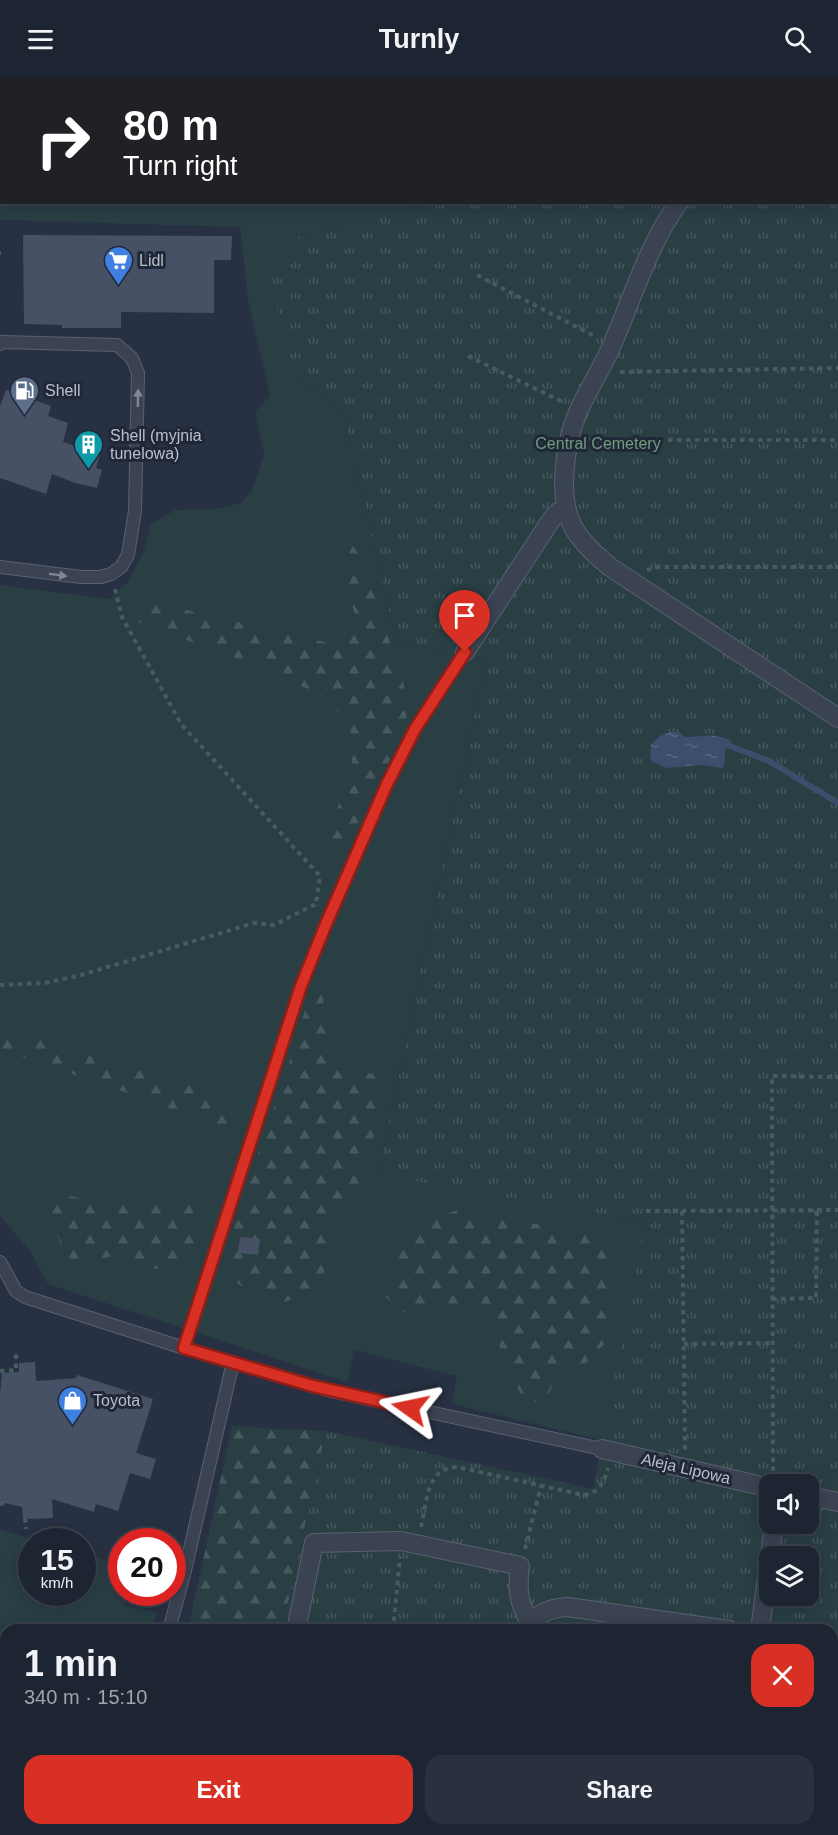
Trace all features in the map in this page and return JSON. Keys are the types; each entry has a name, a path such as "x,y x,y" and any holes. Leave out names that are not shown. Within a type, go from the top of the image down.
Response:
{"street":[{"path":"678,204 654,248 612,345 579,410 569,440 565,464 566,508 572,526 588,547 610,567 838,718"},
{"path":"465,652 551,520 558,512 566,508"},
{"name":"Aleja Lipowa","path":"607,1450 685,1468 759,1479"},
{"path":"819,1498 838,1502"},
{"path":"761,1624 773,1534"},
{"path":"297,1624 314,1543 409,1543 520,1566 517,1591 525,1624"},
{"path":"528,1624 538,1614 568,1607 687,1624"}],"lane":[{"path":"0,344 2,342 117,345 132,358 138,373 135,511 128,555 121,567 101,577 81,578 0,567"},
{"path":"184,1348 301,986 326,924 387,784 415,729 465,652"},
{"path":"0,1262 16,1291 25,1297 184,1348 331,1391 607,1450"},
{"path":"171,1624 233,1362"}],"path":[{"path":"477,275 612,345"},
{"path":"468,356 579,410"},
{"path":"598,373 838,368"},
{"path":"569,440 838,440"},
{"path":"633,582 639,575 658,567 838,567"},
{"path":"111,574 122,617 181,724 320,876 316,903 326,924"},
{"path":"0,985 45,983 81,975 254,923 274,925 316,903"},
{"path":"771,1474 772,1076 838,1077"},
{"path":"772,1299 816,1298 817,1210"},
{"path":"646,1211 838,1210"},
{"path":"682,1211 685,1468"},
{"path":"684,1344 772,1342"},
{"path":"0,1371 16,1370 16,1351"},
{"path":"394,1624 409,1543 433,1479 440,1471 448,1467 457,1467 591,1495 603,1484 607,1450"},
{"path":"520,1566 541,1485"},
{"path":"0,1504 6,1503"},
{"path":"26,1518 26,1528"}],"green space":[{"path":"0,204 429,204 300,236 292,372 343,413 396,642 487,656 378,1173 645,1222 604,1441 452,1404 457,1376 355,1350 347,1382 48,1284 30,1251 0,1216 0,585 109,599 128,582 143,553 151,524 175,510 217,509 241,503 253,488 264,454 255,412 270,396 248,300 240,227 0,220"},
{"name":"Central Cemetery","path":"429,204 838,204 838,1624 283,1624 326,1431 593,1489 645,1222 378,1174 487,656 396,642 343,413 292,372 268,268 300,236"},
{"path":"343,532 363,560 407,695 406,728 339,859 325,844 352,766 350,723 321,696 276,673 135,621 135,598 333,644 359,625 344,583"},
{"path":"324,972 323,1025 337,1062 361,1074 379,1073 384,1102 354,1200 326,1228 327,1261 318,1290 284,1302 239,1285 226,1262 245,1193 301,1024"},
{"path":"0,1028 205,1090 242,1114 225,1130 151,1101 0,1049"},
{"path":"48,1192 101,1200 191,1203 201,1240 183,1268 138,1269 113,1256 100,1259 81,1272 66,1264 59,1239 41,1210"},
{"path":"458,1210 609,1237 615,1255 608,1305 614,1334 586,1363 562,1368 543,1404 522,1397 504,1360 492,1323 477,1311 443,1307 402,1312 385,1296 395,1263 417,1223"},
{"path":"232,1426 326,1431 283,1624 189,1624"},
{"path":"0,1529 18,1535 18,1606 96,1606 96,1557 108,1561 108,1606 129,1606 157,1612 154,1624 0,1624"}],"water":[{"path":"671,732 679,732 685,737 716,736 732,742 725,748 725,762 722,768 701,765 666,768 651,761 654,742 657,738"}],"building":[{"name":"Lidl","path":"23,235 232,236 231,260 214,260 214,313 121,312 121,328 62,328 62,325 24,324"},
{"path":"6,390 51,406 48,416 68,423 63,442 100,454 96,468 102,470 97,488 52,474 46,494 0,478 0,406"},
{"path":"240,1237 260,1239 258,1255 238,1253"},
{"name":"Toyota","path":"35,1362 36,1381 76,1378 77,1375 153,1399 136,1453 156,1459 150,1479 130,1473 118,1511 96,1504 94,1512 52,1499 53,1518 28,1519 23,1518 22,1507 0,1502 2,1373 19,1372 19,1363"}],"waterway":[{"path":"727,745 769,761 838,803"}],"place":[{"name":"Lidl","path":"118,286"},
{"name":"Shell","path":"24,416"},
{"name":"Shell (myjnia tunelowa)","path":"89,470"},
{"name":"Toyota","path":"72,1426"}],"route":[{"path":"410,1408 331,1391 184,1348 301,986 326,924 387,784 415,729 465,652"}]}
